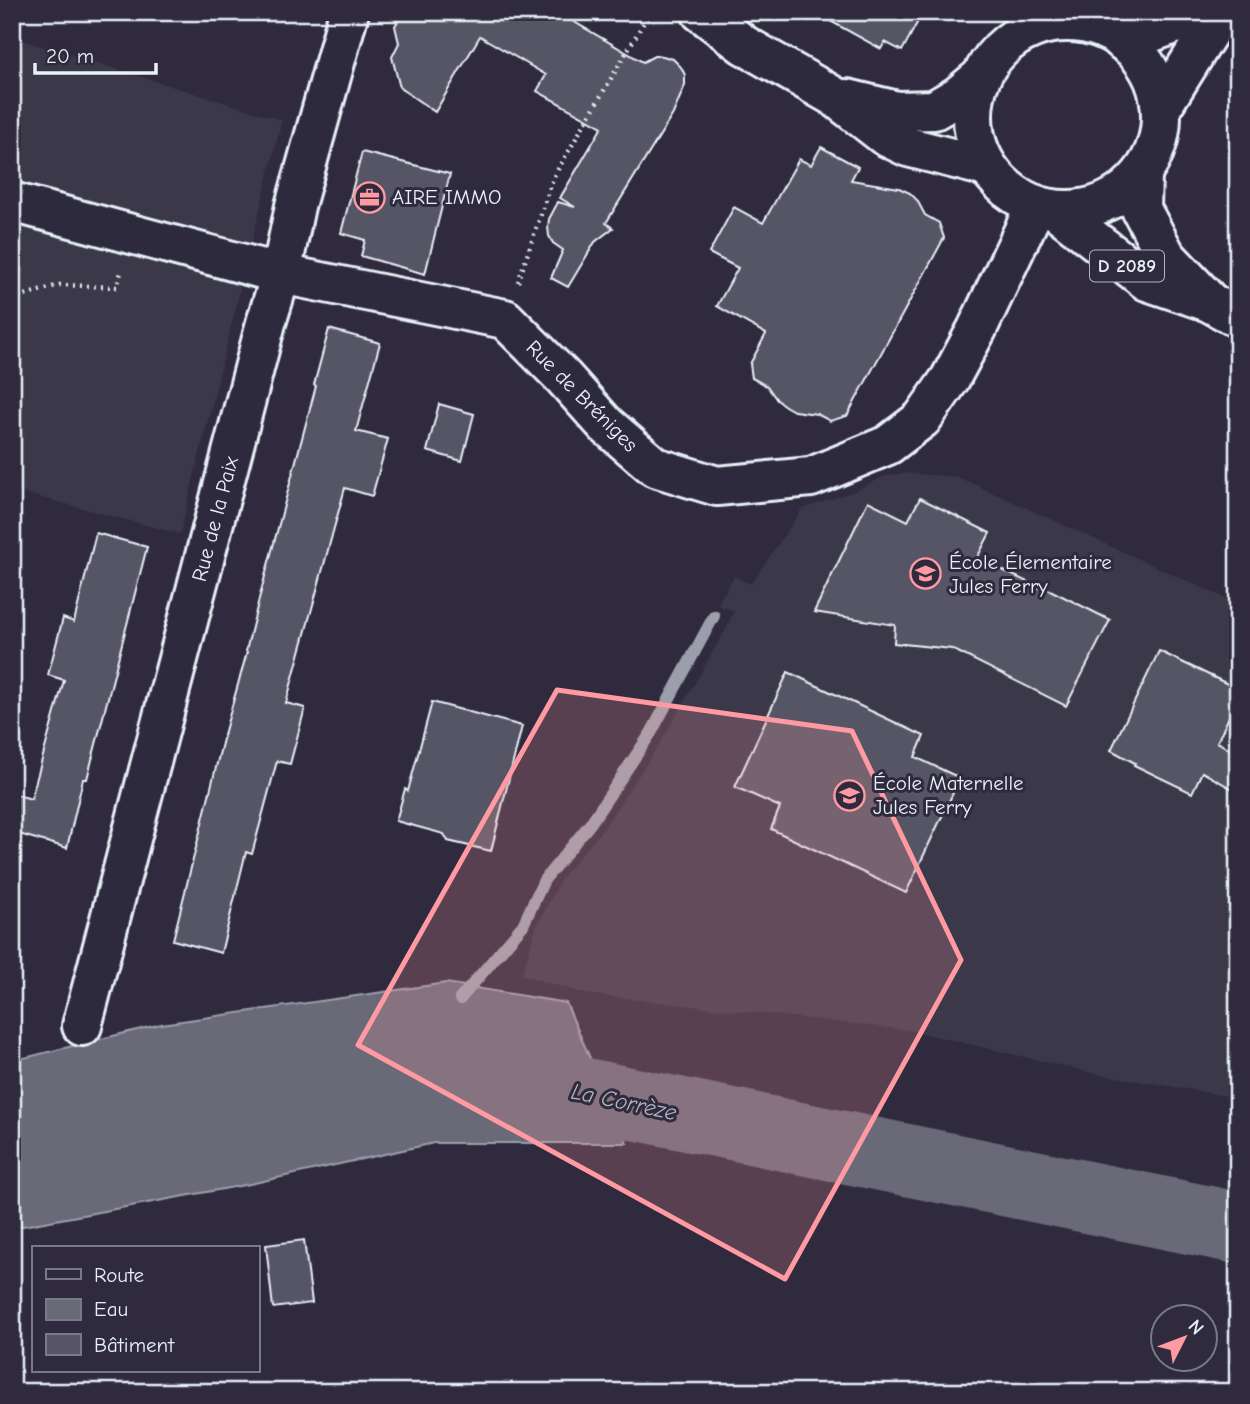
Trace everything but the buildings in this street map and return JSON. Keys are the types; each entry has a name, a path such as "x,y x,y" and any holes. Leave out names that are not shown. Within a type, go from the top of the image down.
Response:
{"street":[{"name":"Rue de la Paix","path":"82,1026 281,274 295,206 349,12"},
{"path":"835,97 897,111 934,110 958,96 990,64 1022,33 1076,18 1103,29 1124,42 1143,60 1155,83 1161,108 1161,131 1154,154 1142,174 1124,191 1104,204 1080,210 1046,208 1017,196 1000,183 987,167 975,138 973,107 990,64 1003,12"},
{"path":"1124,42 1208,12"},
{"path":"1161,108 1220,12"},
{"path":"703,13 744,44 835,97 885,136 908,147 987,167"},
{"name":"D 2089","path":"1142,174 1141,209 1166,256 1224,310"},
{"path":"12,202 281,274 505,320"},
{"name":"Rue de Bréniges","path":"505,320 564,377 606,425 655,467 717,486 810,477 888,445 922,419 950,379 1046,208"},
{"name":"D 2089","path":"1046,208 1147,281 1224,310"}],"path":[{"path":"505,320 554,176 650,12"},
{"path":"12,299 60,285 117,287 129,243 140,236"}],"highlighted area":[{"path":"557,690 852,731 961,960 785,1279 358,1045"}],"shaded area":[{"path":"12,37 282,120 180,534 12,490"},
{"path":"904,473 958,477 1238,604 1238,753 1221,782 1238,792 1238,1098 1092,1073 908,1030 586,994 522,975 536,927 562,877 603,829 662,740 726,629 734,611 717,605 734,576 751,584 802,509 854,491 885,476"}],"water":[{"path":"446,983 566,1003 627,1143 434,1143 250,1184 12,1228 12,1061 161,1024"}],"waterway":[{"path":"460,999 523,925 544,880 590,824 651,733 714,616"},
{"name":"La Corrèze","path":"512,1079 1238,1228"}],"place":[{"name":"AIRE IMMO","path":"369,197"},
{"name":"École Élementaire Jules Ferry","path":"926,574"},
{"name":"École Maternelle Jules Ferry","path":"850,795"}]}
